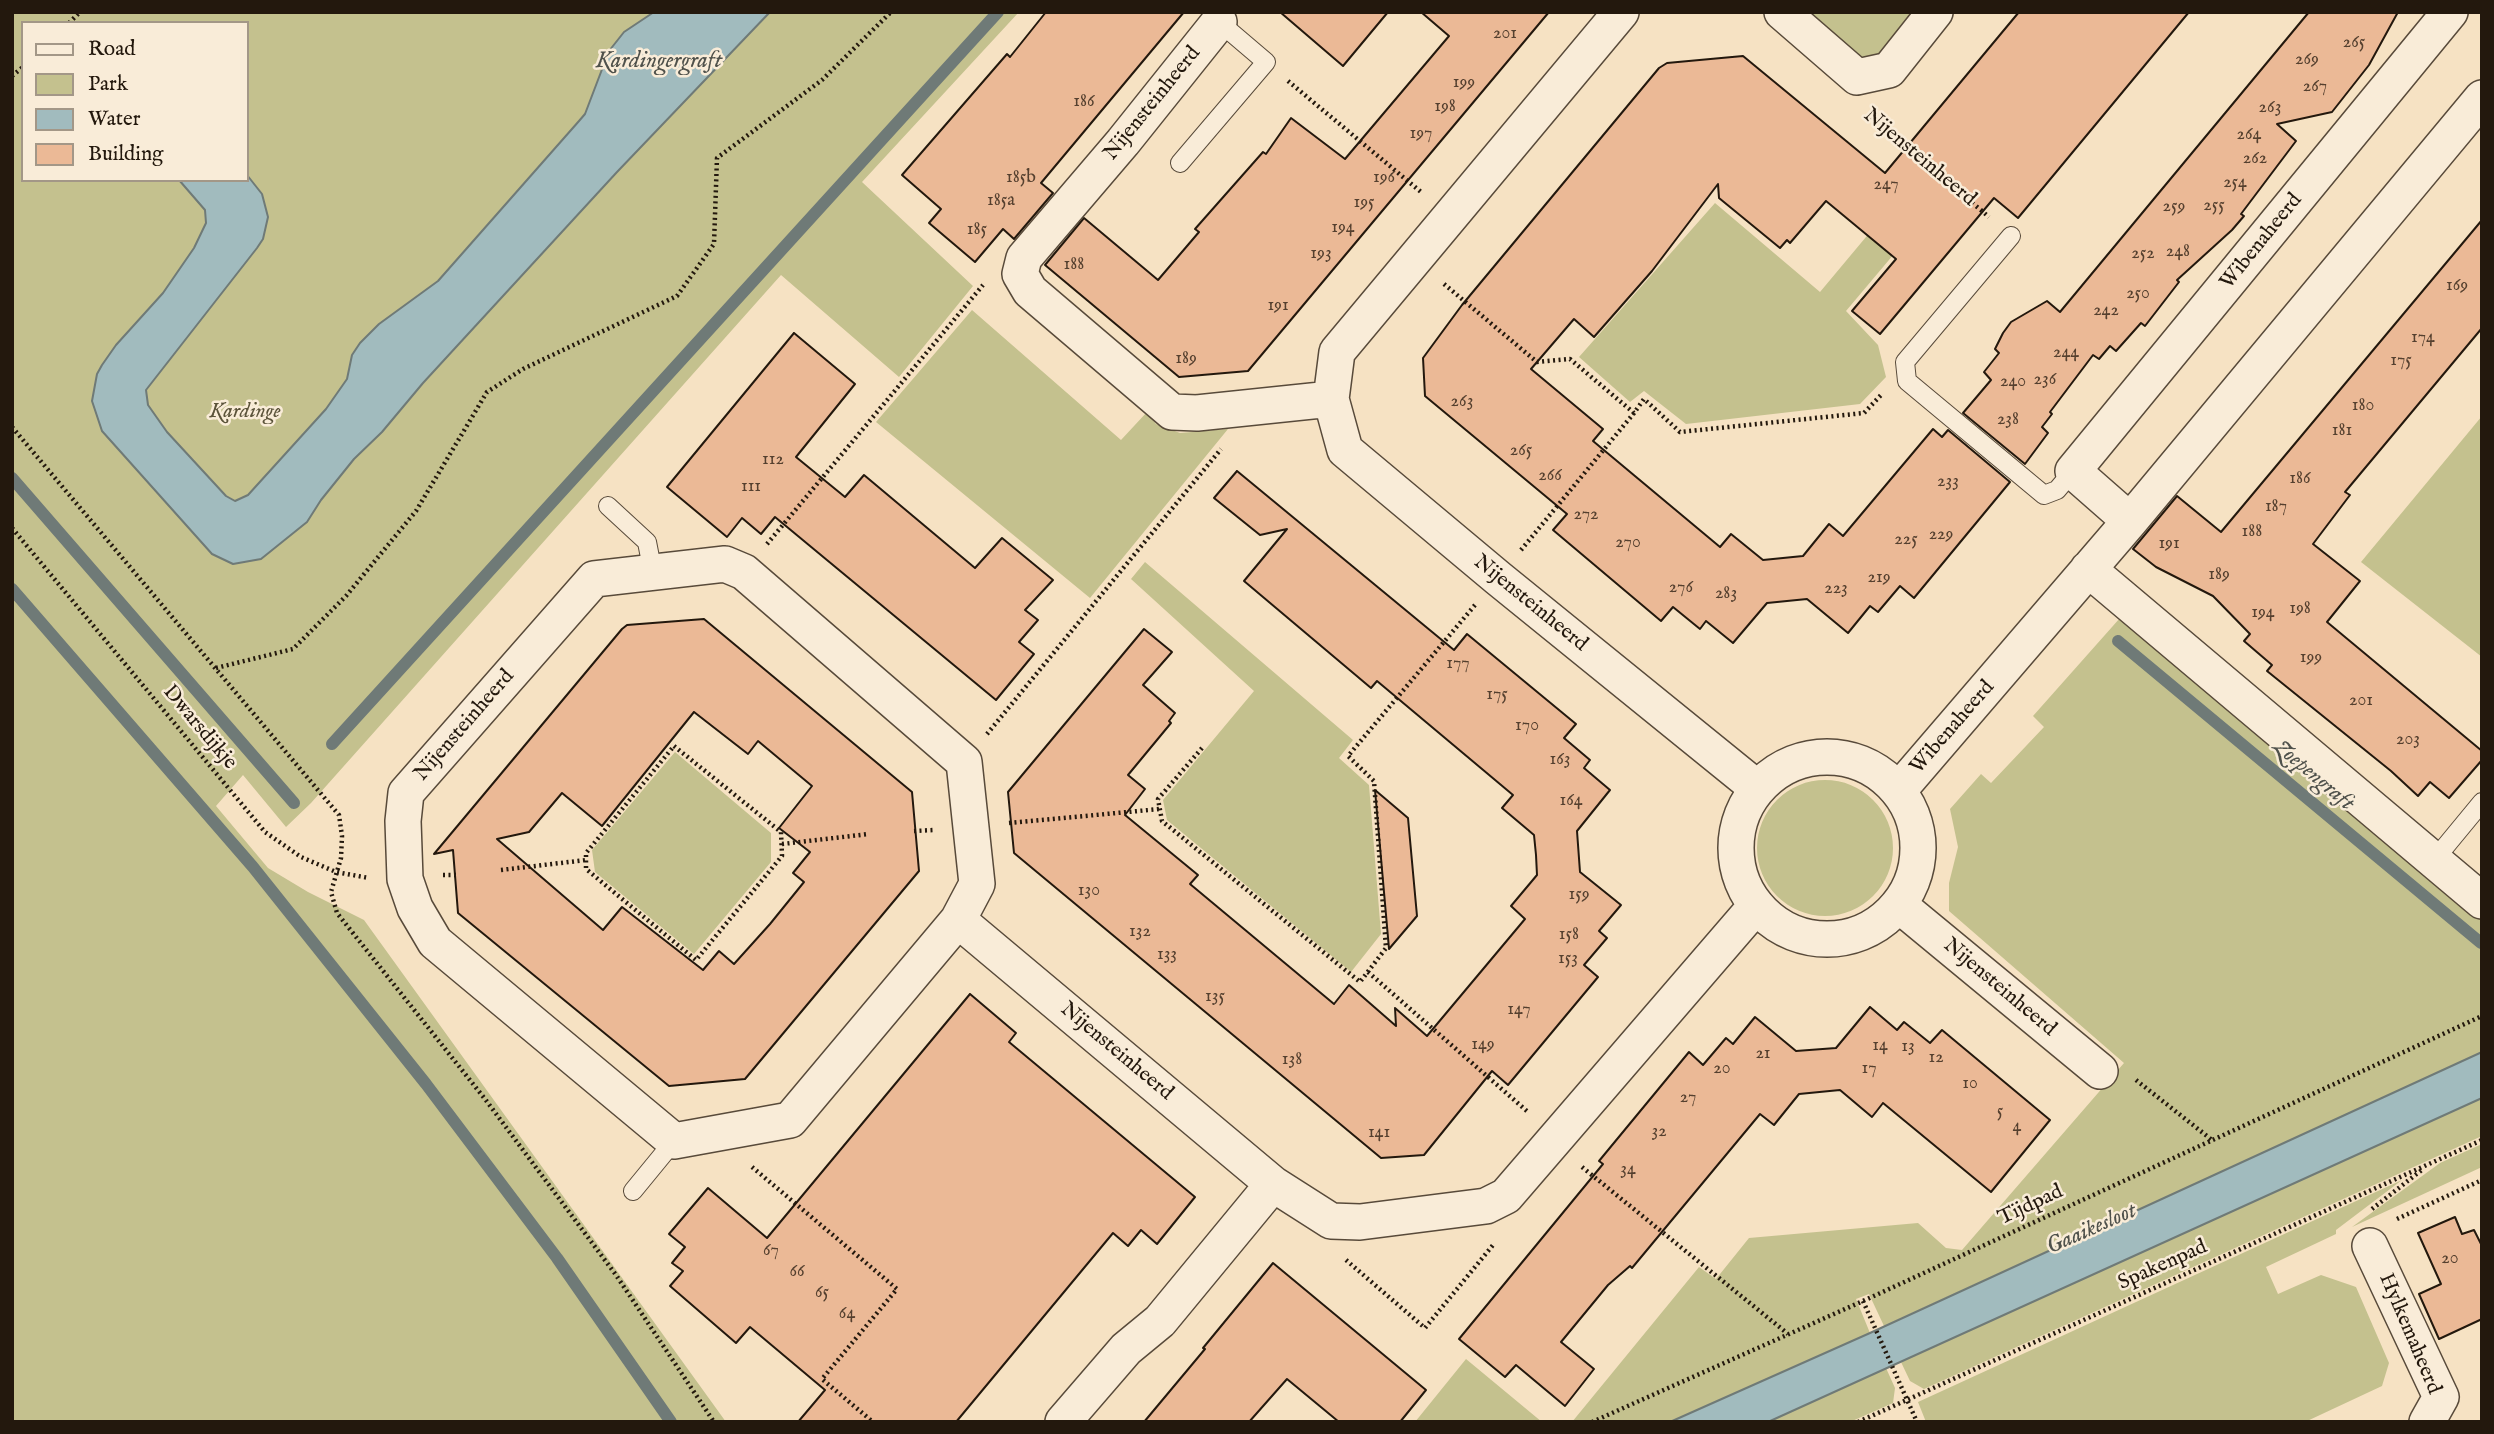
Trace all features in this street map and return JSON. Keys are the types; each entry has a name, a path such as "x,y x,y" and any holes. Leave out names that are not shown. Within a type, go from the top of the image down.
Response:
{"street":[{"name":"Nijensteinheerd","path":"1621,12 1337,352 1331,399 1345,450 1757,788"},
{"name":"Nijensteinheerd","path":"1790,14 1857,77 1889,70 1935,12"},
{"name":"Wibenaheerd","path":"2073,471 2450,12"},
{"name":"Nijensteinheerd","path":"1020,274 1024,258 1123,142 1219,22"},
{"name":"Wibenaheerd","path":"1898,791 2130,521 2482,98"},
{"path":"1020,274 1030,291 1172,412 1197,413 1331,399"},
{"path":"2073,471 2130,521"},
{"name":"Nijensteinheerd","path":"674,1141 435,942 415,908 405,879 403,821 406,793 594,579 725,564 744,572"},
{"path":"2088,569 2482,901"},
{"path":"674,1141 790,1120 958,920 976,884 964,762 744,572"},
{"path":"1817,757 1840,758 1862,764 1882,774 1898,791 1909,808 1919,847 1914,878 1899,905 1885,920 1868,931 1849,938 1807,938 1788,932 1770,921 1756,906 1744,888 1737,868 1735,847 1738,826 1745,806 1757,788 1775,773 1795,762 1817,757"},
{"name":"Nijensteinheerd","path":"1899,905 2100,1071"},
{"path":"1331,1222 1360,1222 1486,1206 1506,1196 1756,906"},
{"name":"Nijensteinheerd","path":"958,920 1273,1184 1331,1222"},
{"path":"1063,1422 1126,1349 1160,1321 1273,1184"},
{"name":"Hylkemaheerd","path":"2370,1246 2441,1397 2427,1422"}],"lane":[{"name":"Nijensteinheerd","path":"1219,22 1266,62"},
{"path":"1180,163 1266,62"},
{"path":"1906,375 1905,362 2011,236"},
{"name":"Wibenaheerd","path":"1906,375 2044,495 2057,490 2073,471"},
{"path":"608,506 647,542 653,573"},
{"path":"2435,859 2482,802"},
{"path":"634,1191 674,1141"}],"path":[{"path":"216,668 293,649 346,596 416,511 487,392 523,369 677,296 714,244 717,158 822,80 891,12"},
{"path":"1266,62 1450,217"},
{"name":"Nijensteinheerd","path":"1857,77 1843,93 2011,236"},
{"path":"1414,259 1536,362 1570,359 1633,413"},
{"path":"744,572 999,267 1020,274"},
{"path":"1202,748 1158,799 1162,821 1360,982 1386,948 1374,781 1348,756 1644,399 1680,432 1864,413 1906,375"},
{"path":"964,762 1254,408"},
{"path":"12,427 339,815 341,858 331,892 337,913 485,1099 599,1253 714,1422"},
{"name":"Dwarsdijkje","path":"12,528 265,832 301,857 336,872 380,880 405,879"},
{"path":"674,746 781,832 782,856 696,960 586,869 586,860 586,853 674,746"},
{"path":"914,831 1160,809"},
{"path":"782,844 869,834"},
{"path":"501,870 586,860"},
{"path":"1368,972 1554,1139 1788,1334"},
{"name":"Tijdpad","path":"1592,1422 1863,1301 2482,1016"},
{"path":"2100,1071 2124,1070 2213,1140"},
{"path":"714,1134 897,1289 822,1379 873,1422"},
{"name":"Spakenpad","path":"1858,1422 2482,1140"},
{"path":"2431,1163 2345,1230 2370,1246 2373,1230 2482,1180"},
{"path":"1331,1222 1324,1242 1425,1328 1517,1216 1506,1196"},
{"path":"1863,1301 1917,1422"}],"green space":[{"name":"Kardinge","path":"12,12 1019,12 862,182 973,286 899,377 781,275 311,803 286,827 243,775 216,806 268,868 364,920 726,1422 12,1422"},
{"path":"1813,12 1920,12 1886,54 1868,59 1850,53 1809,18"},
{"path":"1922,170 1947,191 1846,311 1878,345 1886,377 1860,404 1686,424 1644,391 1630,402 1579,357 1715,203 1820,292"},
{"path":"972,310 1121,440 1147,412 1156,424 1180,433 1228,429 1090,598 876,422"},
{"path":"2482,416 2482,657 2361,562"},
{"path":"1145,562 1353,740 1339,758 1369,785 1381,934 1351,972 1167,820 1163,800 1254,691 1131,579"},
{"path":"2120,618 2482,920 2482,1052 1884,1326 1869,1294 1856,1299 1870,1333 1670,1422 1572,1422 1699,1267 1716,1279 1749,1238 1918,1223 1946,1248 1962,1250 2124,1063 1949,911 1949,883 1958,847 1950,809 1981,774 1991,783 2044,727 2033,716"},
{"path":"675,752 771,833 771,862 694,954 595,872 592,850"},
{"path":"1825,780 1851,785 1873,800 1888,822 1893,848 1888,874 1873,896 1851,911 1825,916 1799,911 1777,896 1762,874 1757,848 1762,822 1777,800 1799,785"},
{"path":"2482,1098 2482,1136 1924,1389 1910,1381 1901,1362"},
{"path":"2482,1144 2482,1167 2352,1227 2440,1163"},
{"path":"2402,1180 2336,1230 2336,1234 2266,1267 2278,1294 2321,1275 2356,1287 2389,1363 2382,1386 2305,1422 1926,1422 1918,1402"},
{"path":"1466,1359 1542,1422 1415,1422"},
{"path":"1886,1368 1895,1388 1893,1403 1850,1422 1768,1422"}],"water":[{"name":"Kardingergraft","path":"654,12 770,12 617,172 423,383 382,432 354,459 307,522 261,559 233,564 212,554 102,431 92,401 97,374 102,365 116,345 163,293 194,248 206,223 205,210 181,182 248,182 248,176 262,194 268,217 263,239 257,248 146,390 148,405 167,432 226,496 235,501 248,495 326,409 347,379 352,355 360,343 379,324 438,281 585,114 609,51 624,32"},
{"path":"2482,1052 2482,1098 1768,1422 1670,1422 1870,1333"}],"building":[{"path":"1046,12 1184,12 1041,183 1053,193 1014,239 1003,229 975,262 929,223 941,209 902,175 1007,54 1010,57"},
{"path":"1280,12 1388,12 1343,66"},
{"path":"1421,12 1549,12 1248,371 1179,377 1045,265 1084,218 1158,280 1199,232 1195,229 1263,152 1266,154 1291,118 1345,159 1449,36"},
{"path":"2019,12 2189,12 2018,218 1994,198 1880,334 1852,311 1896,259 1826,201 1790,243 1787,240 1780,248 1719,198 1718,184 1652,271 1594,337 1574,319 1531,369 1603,429 1593,441 1720,547 1731,534 1763,560 1803,556 1829,524 1843,536 1933,429 1942,437 1948,430 2010,482 1914,598 1900,586 1878,612 1870,606 1848,633 1807,599 1767,603 1733,643 1706,621 1700,629 1673,607 1661,621 1553,530 1567,514 1425,396 1423,358 1462,305 1659,68 1667,63 1743,56 1885,173"},
{"path":"2309,12 2398,12 2369,65 2332,112 2277,124 2296,141 2241,214 2244,216 2177,280 2179,282 2145,326 2141,323 2116,351 2110,346 2099,359 2093,355 2050,412 2052,414 2042,427 2048,433 2025,464 1963,413 1991,380 1984,372 1999,353 1995,349 2003,333 2011,322 2047,301 2060,312"},
{"path":"2482,220 2482,328 2345,492 2350,495 2313,544 2360,581 2327,622 2482,751 2482,760 2449,798 2430,782 2418,796 2267,671 2272,665 2244,641 2250,634 2213,596 2156,567 2133,549 2177,496 2221,532"},
{"path":"794,333 855,384 796,457 845,497 864,475 975,568 1002,538 1053,580 1025,610 1038,620 1019,642 1034,654 996,700 775,517 761,534 742,518 727,537 667,487"},
{"path":"1237,471 1454,650 1467,634 1576,724 1564,738 1590,760 1584,768 1610,790 1577,831 1580,872 1621,905 1599,931 1607,938 1584,965 1598,977 1508,1085 1492,1071 1424,1155 1381,1158 1014,853 1008,792 1144,629 1172,652 1143,685 1175,713 1169,721 1171,723 1128,775 1145,789 1125,815 1198,875 1190,884 1334,1004 1349,985 1396,1026 1395,1008 1427,1036 1525,919 1511,906 1537,875 1536,855 1534,835 1502,808 1513,795 1377,681 1371,688 1244,581 1287,529 1260,535 1214,498"},
{"path":"704,619 912,792 919,871 745,1079 669,1086 458,913 453,850 434,854 627,625","holes":["694,712 748,754 758,741 812,786 779,828 810,852 793,873 804,882 734,964 719,951 703,970 622,907 603,930 497,839 529,832 562,793 602,826"]},
{"path":"1375,790 1408,818 1417,916 1389,949"},
{"path":"970,994 1016,1033 1009,1042 1195,1197 1157,1244 1141,1230 1128,1246 1113,1233 956,1422 798,1422 825,1390 750,1327 736,1343 670,1286 683,1271 672,1263 685,1247 669,1234 708,1188 767,1238"},
{"path":"1870,1007 1897,1030 1904,1022 1930,1043 1942,1030 2050,1120 1991,1192 1883,1103 1872,1117 1840,1090 1799,1094 1774,1125 1760,1114 1632,1268 1630,1266 1608,1285 1561,1342 1594,1369 1565,1406 1516,1365 1505,1377 1459,1339 1603,1164 1599,1161 1689,1052 1703,1065 1726,1038 1733,1044 1755,1017 1796,1051 1836,1048"},
{"path":"2455,1217 2462,1234 2474,1230 2482,1246 2482,1319 2439,1339 2419,1294 2441,1284 2418,1233"},
{"path":"1273,1263 1426,1390 1400,1422 1339,1422 1287,1379 1249,1422 1144,1422 1205,1349 1203,1348"}],"waterway":[{"path":"332,744 998,12"},
{"path":"12,478 294,803"},
{"path":"12,589 253,867 426,1084 557,1258 671,1422"},
{"name":"Zoepengraft","path":"2118,641 2481,943"}],"water label":[{"name":"Gaaikesloot","path":"2092,1230"}]}
